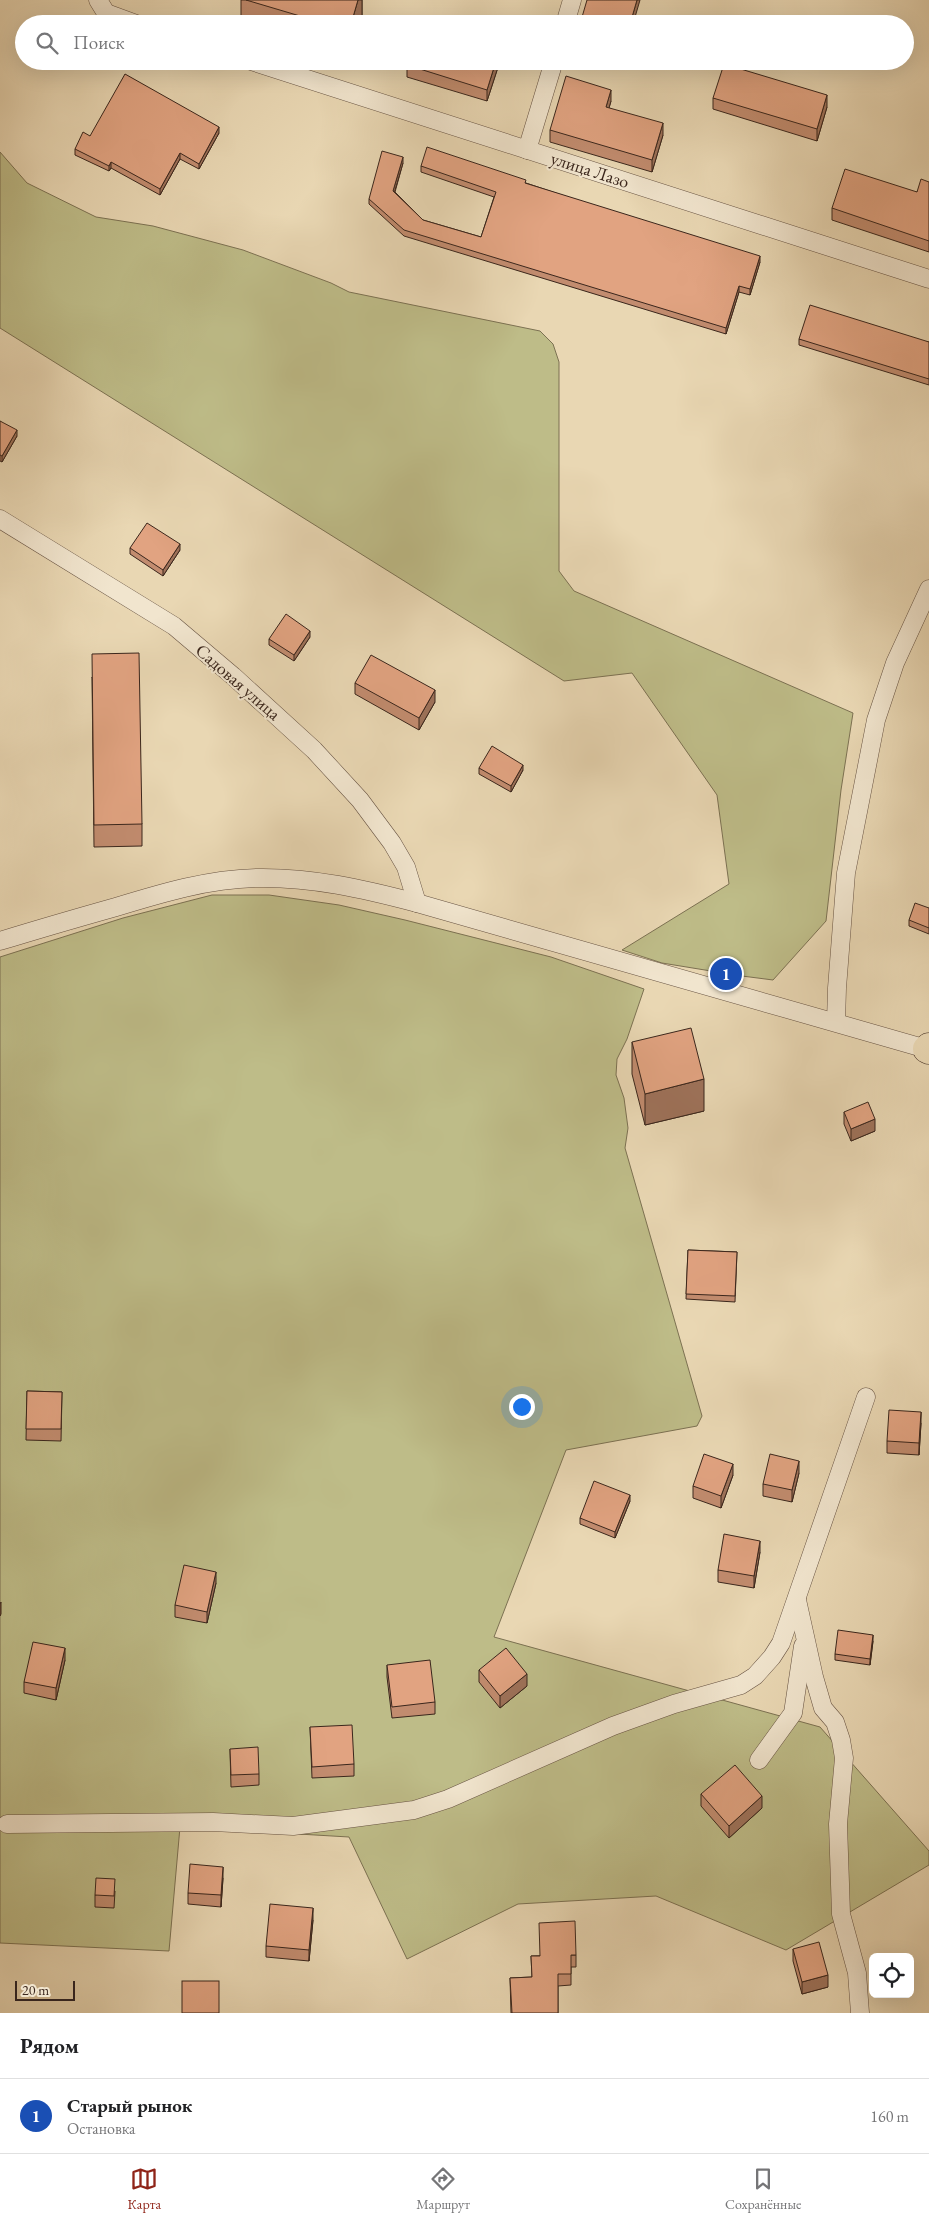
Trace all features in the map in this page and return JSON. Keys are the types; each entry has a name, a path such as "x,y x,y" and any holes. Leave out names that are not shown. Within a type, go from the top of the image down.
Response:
{"street":[{"path":"98,0 106,13 111,15"},
{"path":"568,15 572,0"},
{"name":"улица Лазо","path":"280,70 929,279"},
{"path":"527,150 551,70"},
{"name":"Садовая улица","path":"0,518 174,626 233,676 314,750 360,800 392,843 406,867 417,903"},
{"path":"836,1022 846,873 876,720 895,663 929,589"},
{"path":"0,941 164,892 213,882 256,878 319,881 360,888 417,903 928,1049"},
{"path":"7,1824 213,1822 293,1826 414,1810 448,1800 613,1726 674,1704 741,1685 755,1676 772,1657 781,1643 866,1397"},
{"path":"796,1597 804,1638 823,1708 834,1722 841,1740 844,1758 838,1824 841,1914 858,1973 860,2013"},
{"path":"759,1760 793,1713 804,1638"}],"shaded area":[{"path":"0,152 27,183 96,217 153,226 243,250 331,283 349,292 540,331 553,344 559,362 559,571 574,591 853,713 841,790 826,921 773,980 742,976 734,960 718,959 711,971 662,963 622,950 729,884 717,795 632,673 564,681 0,328"},
{"path":"212,895 269,895 339,905 551,957 644,989 627,1039 617,1059 616,1075 624,1098 628,1128 625,1148 702,1416 697,1426 566,1450 494,1637 820,1727 929,1851 929,1865 786,1950 656,1896 518,1904 407,1959 349,1837 180,1827 169,1951 0,1943 0,957 123,918"}],"building":[{"path":"246,0 358,0 354,15 297,15"},
{"path":"587,0 637,0 633,15 583,15"},
{"path":"423,70 493,70 487,90"},
{"path":"722,70 744,70 827,95 817,129 713,98"},
{"path":"125,74 219,127 199,164 180,153 160,189 111,162 109,166 75,149 83,132 90,136"},
{"path":"566,76 611,90 606,107 663,123 652,160 550,130"},
{"path":"427,147 526,180 525,183 760,256 750,289 739,286 726,328 404,230 369,199 382,151 403,157 393,191 423,220 481,237 496,192 421,166"},
{"path":"845,169 917,192 921,179 929,182 929,241 832,208"},
{"path":"810,305 929,342 929,379 799,339"},
{"path":"0,421 17,430 2,456 0,455"},
{"path":"147,523 180,544 163,570 130,548"},
{"path":"286,614 310,631 294,655 269,639"},
{"path":"139,653 142,824 94,825 92,654"},
{"path":"371,655 435,690 419,718 355,683"},
{"path":"492,746 523,765 511,786 479,768"},
{"path":"915,903 929,908 929,928 909,920"},
{"path":"691,1028 704,1079 645,1094 632,1042"},
{"path":"868,1102 875,1119 851,1129 844,1112"},
{"path":"688,1250 737,1252 735,1296 686,1294"},
{"path":"27,1391 62,1392 61,1429 26,1429"},
{"path":"889,1410 921,1412 919,1443 887,1441"},
{"path":"704,1454 733,1464 721,1496 693,1486"},
{"path":"770,1454 799,1461 792,1490 763,1484"},
{"path":"594,1481 630,1495 615,1532 580,1518"},
{"path":"724,1534 760,1541 754,1576 718,1570"},
{"path":"184,1565 216,1572 207,1612 175,1605"},
{"path":"838,1630 873,1635 870,1659 835,1654"},
{"path":"33,1642 65,1648 56,1688 24,1682"},
{"path":"506,1648 527,1674 500,1696 479,1670"},
{"path":"430,1660 435,1702 392,1707 387,1665"},
{"path":"352,1725 354,1764 312,1767 310,1727"},
{"path":"258,1747 259,1774 231,1775 230,1749"},
{"path":"735,1765 762,1796 729,1826 701,1794"},
{"path":"190,1864 223,1867 221,1895 188,1893"},
{"path":"96,1878 115,1879 114,1896 95,1895"},
{"path":"270,1904 313,1908 309,1950 266,1946"},
{"path":"575,1921 576,1955 571,1955 571,1974 558,1974 558,2013 512,2013 510,1978 532,1977 531,1956 540,1956 539,1923"},
{"path":"819,1942 828,1975 802,1982 793,1949"},
{"path":"182,1981 219,1981 219,2013 182,2013"}],"place":[{"name":"Старый рынок","path":"726,974"}]}
